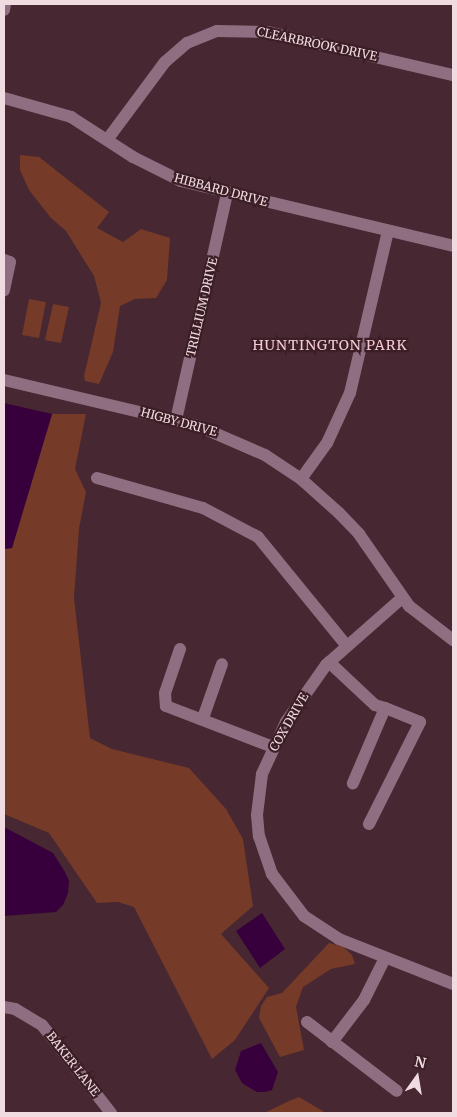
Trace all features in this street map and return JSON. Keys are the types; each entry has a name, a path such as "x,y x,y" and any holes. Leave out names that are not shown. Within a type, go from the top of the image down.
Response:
{"street":[{"path":"4,10 5,4"},
{"name":"CLEARBROOK DRIVE","path":"107,140 165,62 187,43 217,31 268,32 453,75"},
{"name":"HIBBARD DRIVE","path":"4,98 71,117 166,176 227,194 453,246"},
{"name":"TRILLIUM DRIVE","path":"176,420 227,194"},
{"path":"301,479 327,443 350,393 388,231"},
{"path":"4,260 10,262 4,290"},
{"name":"HIGBY DRIVE","path":"4,380 176,420 238,441 301,479 359,534 402,598 427,623 453,640"},
{"path":"97,478 203,508 258,537 346,645"},
{"name":"COX DRIVE","path":"402,598 346,645 329,662 295,707 272,747 262,774 258,815 264,854 272,874 304,916 339,940 384,960 453,984"},
{"path":"180,648 165,693 166,706 203,718 272,747"},
{"path":"329,662 375,705 420,722 369,824"},
{"path":"203,718 222,664"},
{"path":"353,783 385,708"},
{"path":"332,1042 364,1000 384,960"},
{"name":"BAKER LANE","path":"4,1007 15,1009 42,1025 112,1113"},
{"path":"307,1022 397,1091"}],"shaded area":[{"path":"20,155 39,157 109,212 97,228 123,242 141,229 170,238 167,280 156,298 135,299 120,306 113,352 99,384 85,381 84,376 101,303 94,276 66,231 51,218 29,190 20,170"},
{"path":"29,299 46,302 39,338 22,335"},
{"path":"53,304 69,307 61,343 45,340"},
{"path":"4,403 52,414 12,548 4,549"},
{"path":"52,414 86,414 75,469 86,492 79,529 74,598 90,738 112,749 189,768 226,809 243,839 253,906 221,934 269,988 235,1040 212,1059 134,907 118,902 97,903 49,833 4,814 4,549 12,548"},
{"path":"4,827 53,853 65,872 69,881 68,893 63,905 56,912 4,916"},
{"path":"262,913 285,949 260,968 236,931"},
{"path":"329,943 342,946 352,955 355,964 331,969 303,987 296,1007 304,1050 280,1057 259,1018 261,1006 267,997 282,993"},
{"path":"261,1043 278,1072 272,1090 257,1092 242,1083 235,1070 241,1051"},
{"path":"299,1097 326,1113 264,1113 289,1101"}],"district":[{"name":"HUNTINGTON PARK","path":"330,345"}]}
